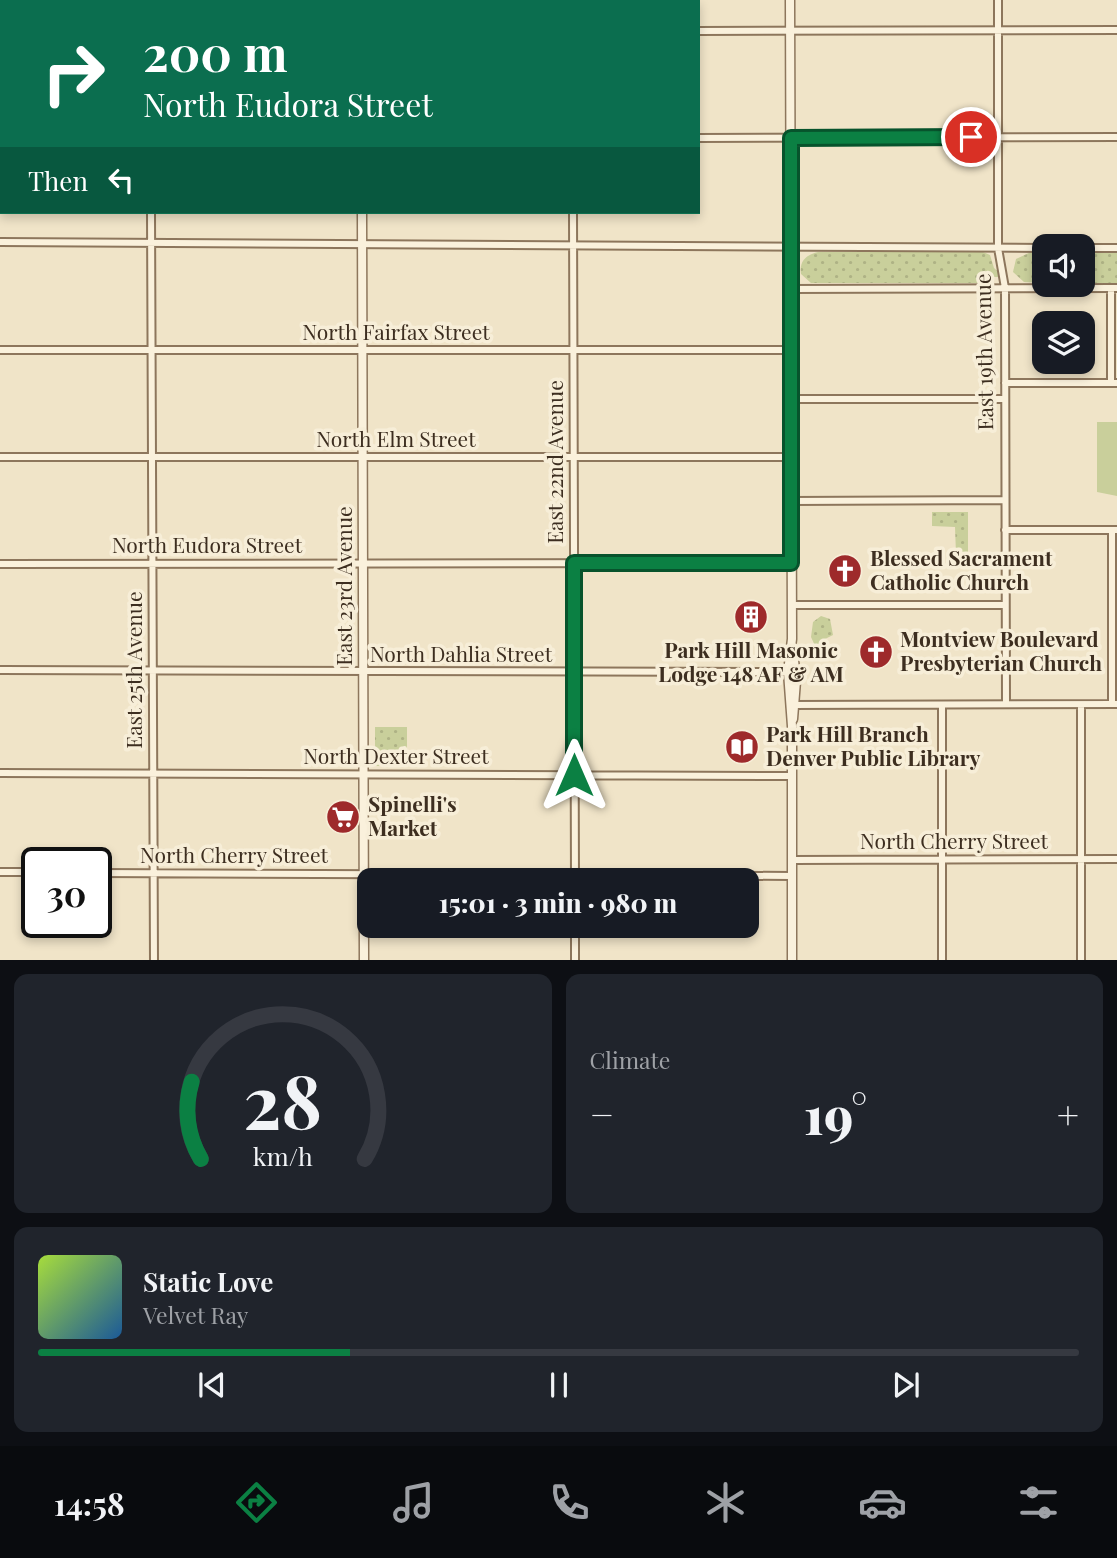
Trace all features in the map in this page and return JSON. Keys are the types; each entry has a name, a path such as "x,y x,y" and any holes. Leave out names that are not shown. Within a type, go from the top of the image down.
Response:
{"street":[{"path":"790,0 792,960"},
{"name":"East 19th Avenue","path":"998,0 998,248 1005,288 1006,704"},
{"path":"700,32 1117,30"},
{"path":"700,138 1117,137"},
{"name":"East 25th Avenue","path":"151,214 153,960"},
{"name":"East 23rd Avenue","path":"362,214 363,868"},
{"name":"East 22nd Avenue","path":"573,214 575,868"},
{"path":"0,243 573,243 778,244 791,249 1032,248"},
{"path":"1095,248 1117,248"},
{"path":"791,289 1114,288 1114,383 1005,383"},
{"name":"North Fairfax Street","path":"0,350 791,350"},
{"path":"791,399 1005,399"},
{"name":"North Elm Street","path":"0,457 791,457"},
{"path":"792,501 1005,500"},
{"path":"793,705 1114,705 1115,530 1005,530"},
{"name":"North Eudora Street","path":"0,564 791,563"},
{"path":"792,605 1005,605"},
{"name":"North Dahlia Street","path":"0,670 792,672"},
{"path":"942,705 942,960"},
{"path":"1081,705 1081,960"},
{"name":"North Dexter Street","path":"0,773 792,776"},
{"name":"North Cherry Street","path":"792,860 1117,859"},
{"path":"0,872 21,872"},
{"name":"North Cherry Street","path":"112,873 357,874"},
{"name":"North Cherry Street","path":"759,876 792,876"},
{"name":"East 23rd Avenue","path":"364,938 364,960"},
{"path":"575,938 575,960"}],"green space":[{"path":"1095,251 1117,251 1117,283 1095,283"},
{"path":"818,252 983,252 990,255 994,268 1004,277 991,277 979,283 811,283 801,274 801,266 807,257"},
{"path":"1032,252 1032,282 1024,282 1013,272 1016,259"},
{"path":"1097,422 1117,422 1117,496 1097,492"},
{"path":"932,512 968,512 968,554 956,554 955,527 932,526"},
{"path":"821,616 830,619 833,635 825,639 823,649 816,648 811,637 813,622"},
{"path":"375,727 407,727 407,766 375,766"}],"place":[{"name":"Blessed Sacrament Catholic Church","path":"845,571"},
{"name":"Park Hill Masonic Lodge 148 AF & AM","path":"751,617"},
{"name":"Montview Boulevard Presbyterian Church","path":"876,652"},
{"name":"Park Hill Branch Denver Public Library","path":"742,747"},
{"name":"Spinelli's Market","path":"343,817"}],"route":[{"path":"574,775 574,563 791,563 791,138 971,137"}]}
